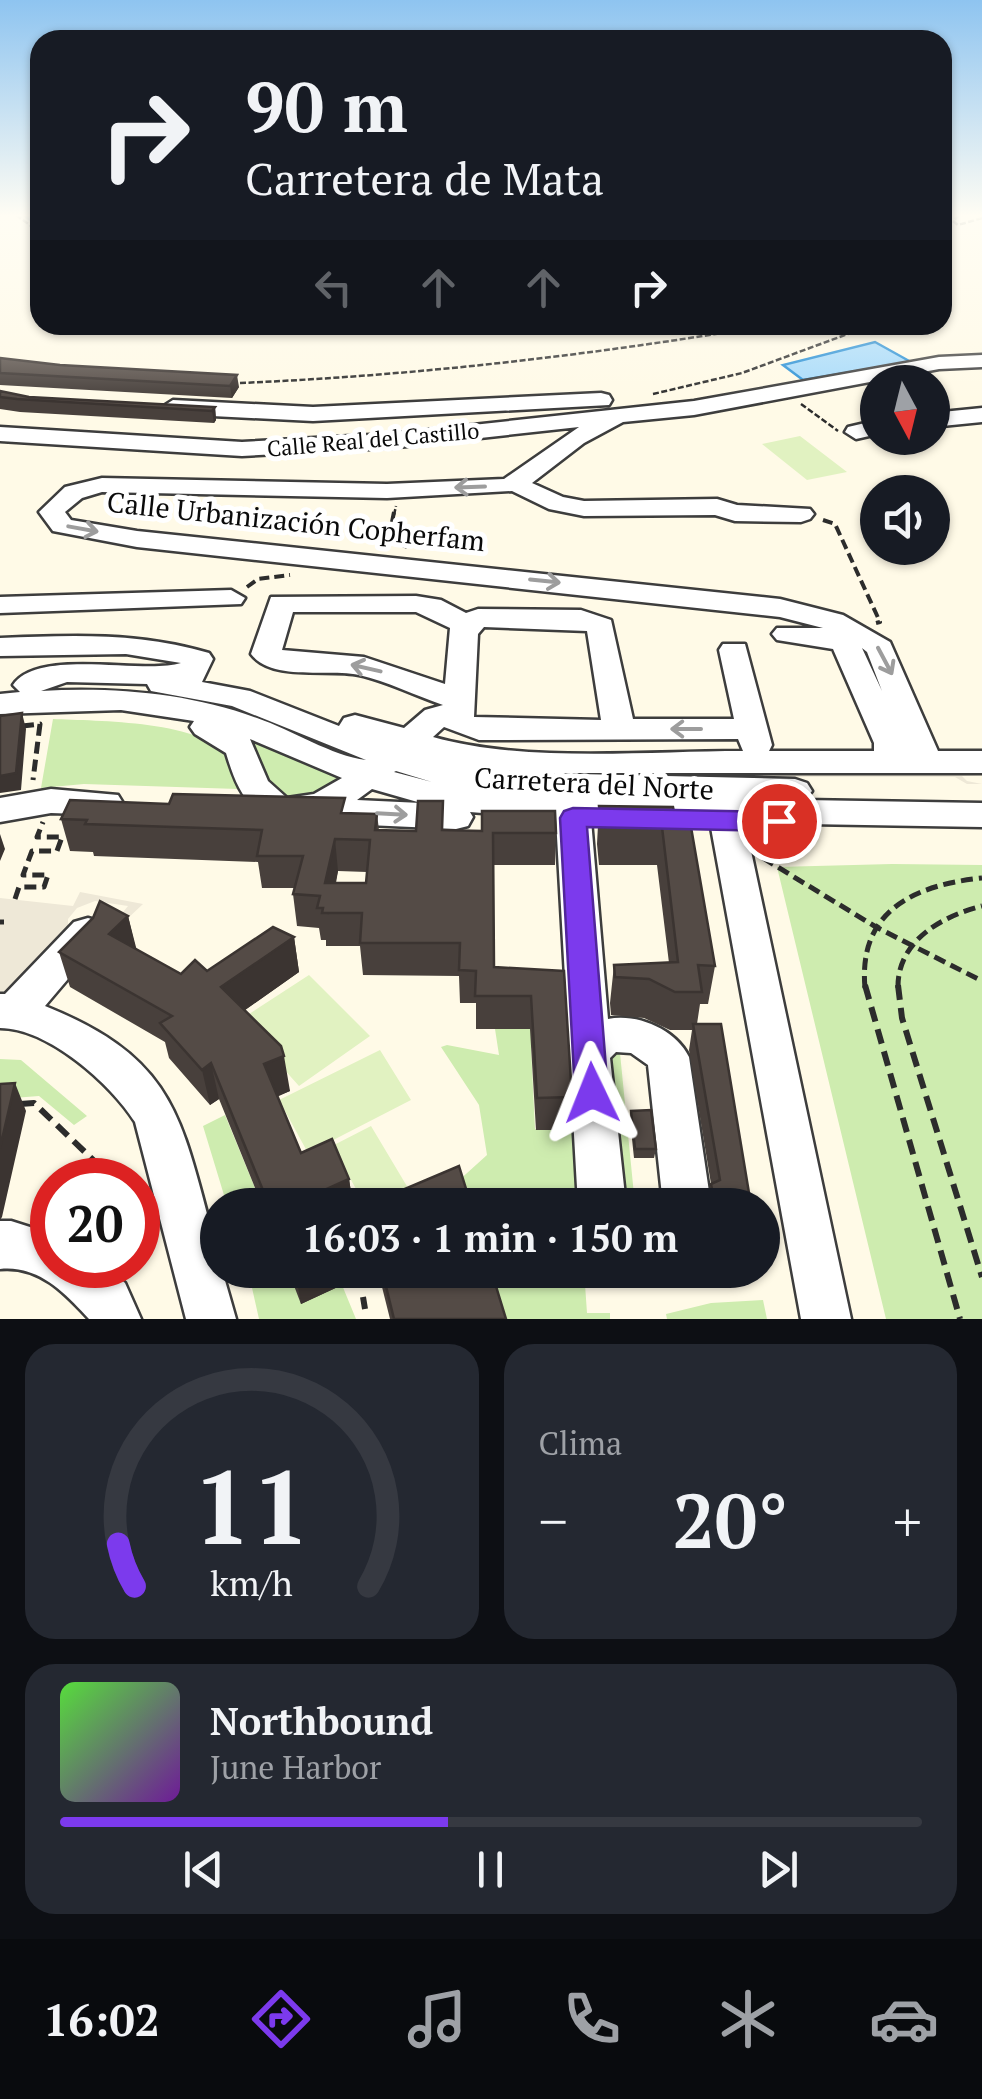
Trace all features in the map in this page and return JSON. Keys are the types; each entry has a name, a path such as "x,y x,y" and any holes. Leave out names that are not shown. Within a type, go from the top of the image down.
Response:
{"street":[{"path":"145,405 312,414 645,400 744,400 980,357"},
{"name":"Calle Real del Castillo","path":"0,443 12,436 189,448 305,447 744,400"},
{"path":"950,418 982,415"},
{"path":"516,483 576,438 616,416"},
{"name":"Calle Urbanización Copherfam","path":"801,514 736,513 717,507 578,509 526,492 516,483 387,492 102,485 79,489 62,498 52,512 62,526 137,539 780,608 829,618 852,628 880,648 926,762"},
{"path":"0,605 231,598"},
{"path":"457,707 364,666 280,660 266,654 281,603 416,604 431,606 466,624"},
{"path":"466,624 478,618 595,621 601,626 619,730"},
{"path":"466,624 458,722 480,730 752,729"},
{"path":"787,634 832,638 845,644 890,743 890,762"},
{"path":"0,647 160,649 198,659 191,676"},
{"path":"734,650 760,762"},
{"path":"14,687 64,672 191,676 238,682 342,722 388,758"},
{"path":"14,687 91,680 195,689 239,698 388,758"},
{"path":"4,715 58,698 126,699 182,706 388,758 455,754 534,762 982,762"},
{"path":"4,715 121,710 197,724 232,736 246,754 261,798 295,810 335,800 436,716 457,707"},
{"name":"Carretera del Norte","path":"388,758 447,775 534,785 982,794"},
{"name":"Carretera del Norte","path":"388,758 436,795 536,806 982,816"},
{"path":"27,805 145,804"},
{"path":"220,807 573,818 730,842 779,821 982,826"},
{"path":"573,818 601,1188"},
{"path":"730,842 826,1319"},
{"path":"93,919 86,939 8,1011 70,1034 133,1081 156,1115 211,1319"},
{"path":"590,1049 618,1034 644,1038 668,1057 685,1188"},
{"path":"0,1245 30,1250"},
{"path":"93,1288 116,1319"}],"path":[{"path":"240,384 365,378 568,358 710,335"},
{"path":"645,400 655,393 742,373 845,335"},
{"path":"784,393 842,434 860,431"},
{"path":"397,500 392,522 374,534 408,546 404,552 419,552"},
{"path":"801,514 834,524 880,622 852,628"},
{"path":"4,715 40,724 27,805 38,837 62,837 57,850 32,851 23,875 48,875 44,887 19,887 15,899"},
{"path":"730,842 876,927 982,982"},
{"path":"960,1319 865,992 863,955 876,927 902,900 961,879 982,878"},
{"path":"981,1272 902,1018 898,978 910,944 942,922 982,906"},
{"path":"17,1105 34,1103 91,1158"},
{"path":"362,1297 365,1309"}],"green space":[{"path":"800,436 847,472 807,480 762,444"},
{"path":"53,719 149,725 199,737 231,760 238,789 84,784 41,788"},
{"path":"253,742 347,777 313,795 275,793"},
{"path":"982,865 982,1319 886,1319 777,867"},
{"path":"309,975 370,1036 299,1086 240,1020"},
{"path":"495,1029 565,1029 531,1048 535,1129 574,1130 578,1188 458,1188 456,1183 487,1155 479,1105 441,1047 499,1055"},
{"path":"380,1050 411,1100 308,1153 279,1100"},
{"path":"620,1053 633,1188 615,1188 605,1058"},
{"path":"0,1059 21,1060 87,1116 74,1125 39,1096 0,1099"},
{"path":"225,1115 255,1188 222,1188 203,1126"},
{"path":"371,1126 408,1188 355,1188 332,1146"},
{"path":"252,1288 343,1288 356,1319 259,1319"},
{"path":"488,1288 585,1288 587,1313 610,1313 610,1319 497,1319"},
{"path":"763,1300 767,1319 667,1319 666,1314 711,1303"}],"shaded area":[{"path":"433,759 982,770 982,775 962,776 982,784 967,784 955,777 532,777"},
{"path":"80,892 143,904 126,920 119,917 128,906 95,901 77,908 68,919 68,928 21,991 0,992 0,898 73,906"}],"water":[{"path":"875,342 911,362 860,365 860,370 803,380 783,365"}],"building":[{"path":"0,358 237,375 230,386 0,373"},
{"path":"0,391 29,397 215,407 212,411 17,399 0,397"},
{"path":"22,713 16,773 0,776 0,716"},
{"path":"173,794 345,798 341,813 377,814 375,830 416,831 418,801 443,801 442,830 482,831 482,811 555,811 556,833 493,833 494,967 564,971 572,1097 537,1098 531,996 475,996 476,971 459,970 460,943 360,943 362,913 322,913 323,908 317,908 320,896 293,894 303,856 257,856 262,830 85,824 87,820 61,819 70,800 169,804","holes":["335,839 370,840 366,883 325,883"]},
{"path":"599,806 673,807 677,827 691,827 715,966 698,965 702,992 675,992 649,979 615,977 614,965 678,962 662,827 601,827"},
{"path":"100,901 128,916 109,934 181,974 195,960 207,971 273,927 294,937 221,987 281,1046 284,1056 264,1064 301,1153 332,1139 349,1179 329,1188 262,1188 211,1063 202,1070 160,1023 172,1016 59,952 93,918"},
{"path":"693,1024 721,1024 748,1188 712,1188 711,1184 720,1180"},
{"path":"15,1083 0,1148 0,1084"},
{"path":"651,1110 656,1149 635,1149 631,1111"},
{"path":"459,1166 466,1188 407,1188"},
{"path":"386,1288 497,1288 506,1319 394,1319"}],"route":[{"path":"592,1093 573,818 779,821"}]}
